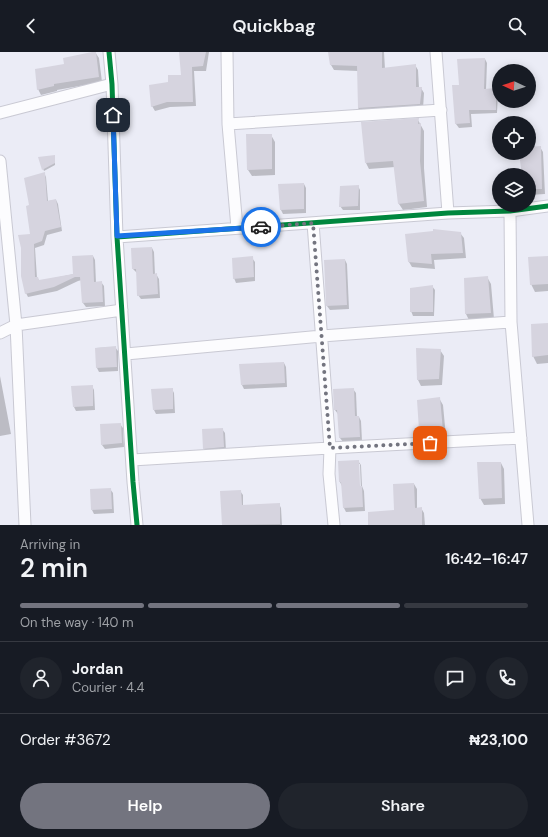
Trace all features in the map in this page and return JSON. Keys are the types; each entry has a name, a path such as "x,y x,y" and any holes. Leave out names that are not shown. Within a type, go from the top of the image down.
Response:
{"street":[{"path":"109,52 112,84 117,236 137,525"},
{"path":"227,52 228,124 237,228"},
{"path":"436,52 448,213"},
{"path":"0,113 112,84"},
{"path":"228,124 441,110"},
{"path":"0,161 16,325 25,525"},
{"path":"536,208 548,206"},
{"path":"117,236 448,213 492,212"},
{"path":"510,212 511,322 528,525"},
{"path":"313,223 330,448 329,474 334,525"},
{"path":"0,333 16,325 122,310"},
{"path":"126,354 322,336 511,322"},
{"path":"132,460 521,438"}],"building":[{"path":"96,52 99,77 54,84 54,86 37,90 35,69 64,64 63,58"},
{"path":"179,52 206,52 203,66 192,67 193,102 167,102 151,107 149,85 168,82 168,75 181,75"},
{"path":"328,52 382,52 382,68 416,64 416,87 422,87 420,104 358,108 357,66 330,65"},
{"path":"485,58 484,89 492,88 492,108 496,108 496,110 469,110 470,123 455,124 452,85 459,85 457,59"},
{"path":"419,118 418,124 421,123 420,161 424,201 398,204 393,161 365,163 361,122"},
{"path":"246,134 272,134 272,169 247,170"},
{"path":"536,146 541,146 542,189 536,189 536,168 521,168 520,160 536,160"},
{"path":"55,155 55,163 42,170 38,157"},
{"path":"45,172 47,201 56,199 61,227 45,231 42,241 34,244 35,277 38,277 39,280 73,274 72,256 93,255 94,282 102,281 103,302 82,303 80,277 75,277 54,287 25,294 21,276 21,248 18,235 30,234 26,206 29,205 24,178"},
{"path":"304,183 304,209 280,210 278,184"},
{"path":"359,185 358,206 339,207 340,186"},
{"path":"433,229 461,232 463,253 431,254 432,264 408,262 405,234 433,231"},
{"path":"152,247 153,274 157,273 158,294 137,296 136,269 132,269 131,248"},
{"path":"253,256 254,277 233,279 232,258"},
{"path":"548,256 548,284 530,285 528,257"},
{"path":"345,259 347,305 326,306 324,260"},
{"path":"488,276 491,313 465,314 464,278"},
{"path":"433,285 433,312 410,312 410,288"},
{"path":"548,323 548,355 532,357 531,324"},
{"path":"116,346 117,367 96,368 95,348"},
{"path":"416,348 441,349 439,379 417,380"},
{"path":"284,362 285,383 241,385 239,364"},
{"path":"93,385 93,406 73,407 71,386"},
{"path":"173,388 173,409 153,410 151,389"},
{"path":"354,388 355,416 359,416 360,437 339,438 337,410 334,410 333,389"},
{"path":"440,397 443,431 419,430 417,400"},
{"path":"121,423 122,443 101,445 100,424"},
{"path":"223,428 224,447 203,449 202,429"},
{"path":"359,460 360,486 362,486 363,507 343,508 341,482 339,482 338,461"},
{"path":"477,462 501,462 502,498 479,499"},
{"path":"414,483 415,508 422,507 422,525 368,525 368,512 394,510 393,484"},
{"path":"111,488 112,509 91,510 90,489"},
{"path":"241,490 242,505 280,503 280,524 222,525 220,491"}],"cycle path":[{"path":"109,52 112,84 117,237 137,525"},
{"path":"117,237 448,213 510,211 548,206"}],"way so far":[{"path":"261,227 313,223 330,448 430,443"}],"route":[{"path":"113,115 117,236 261,227"}]}
